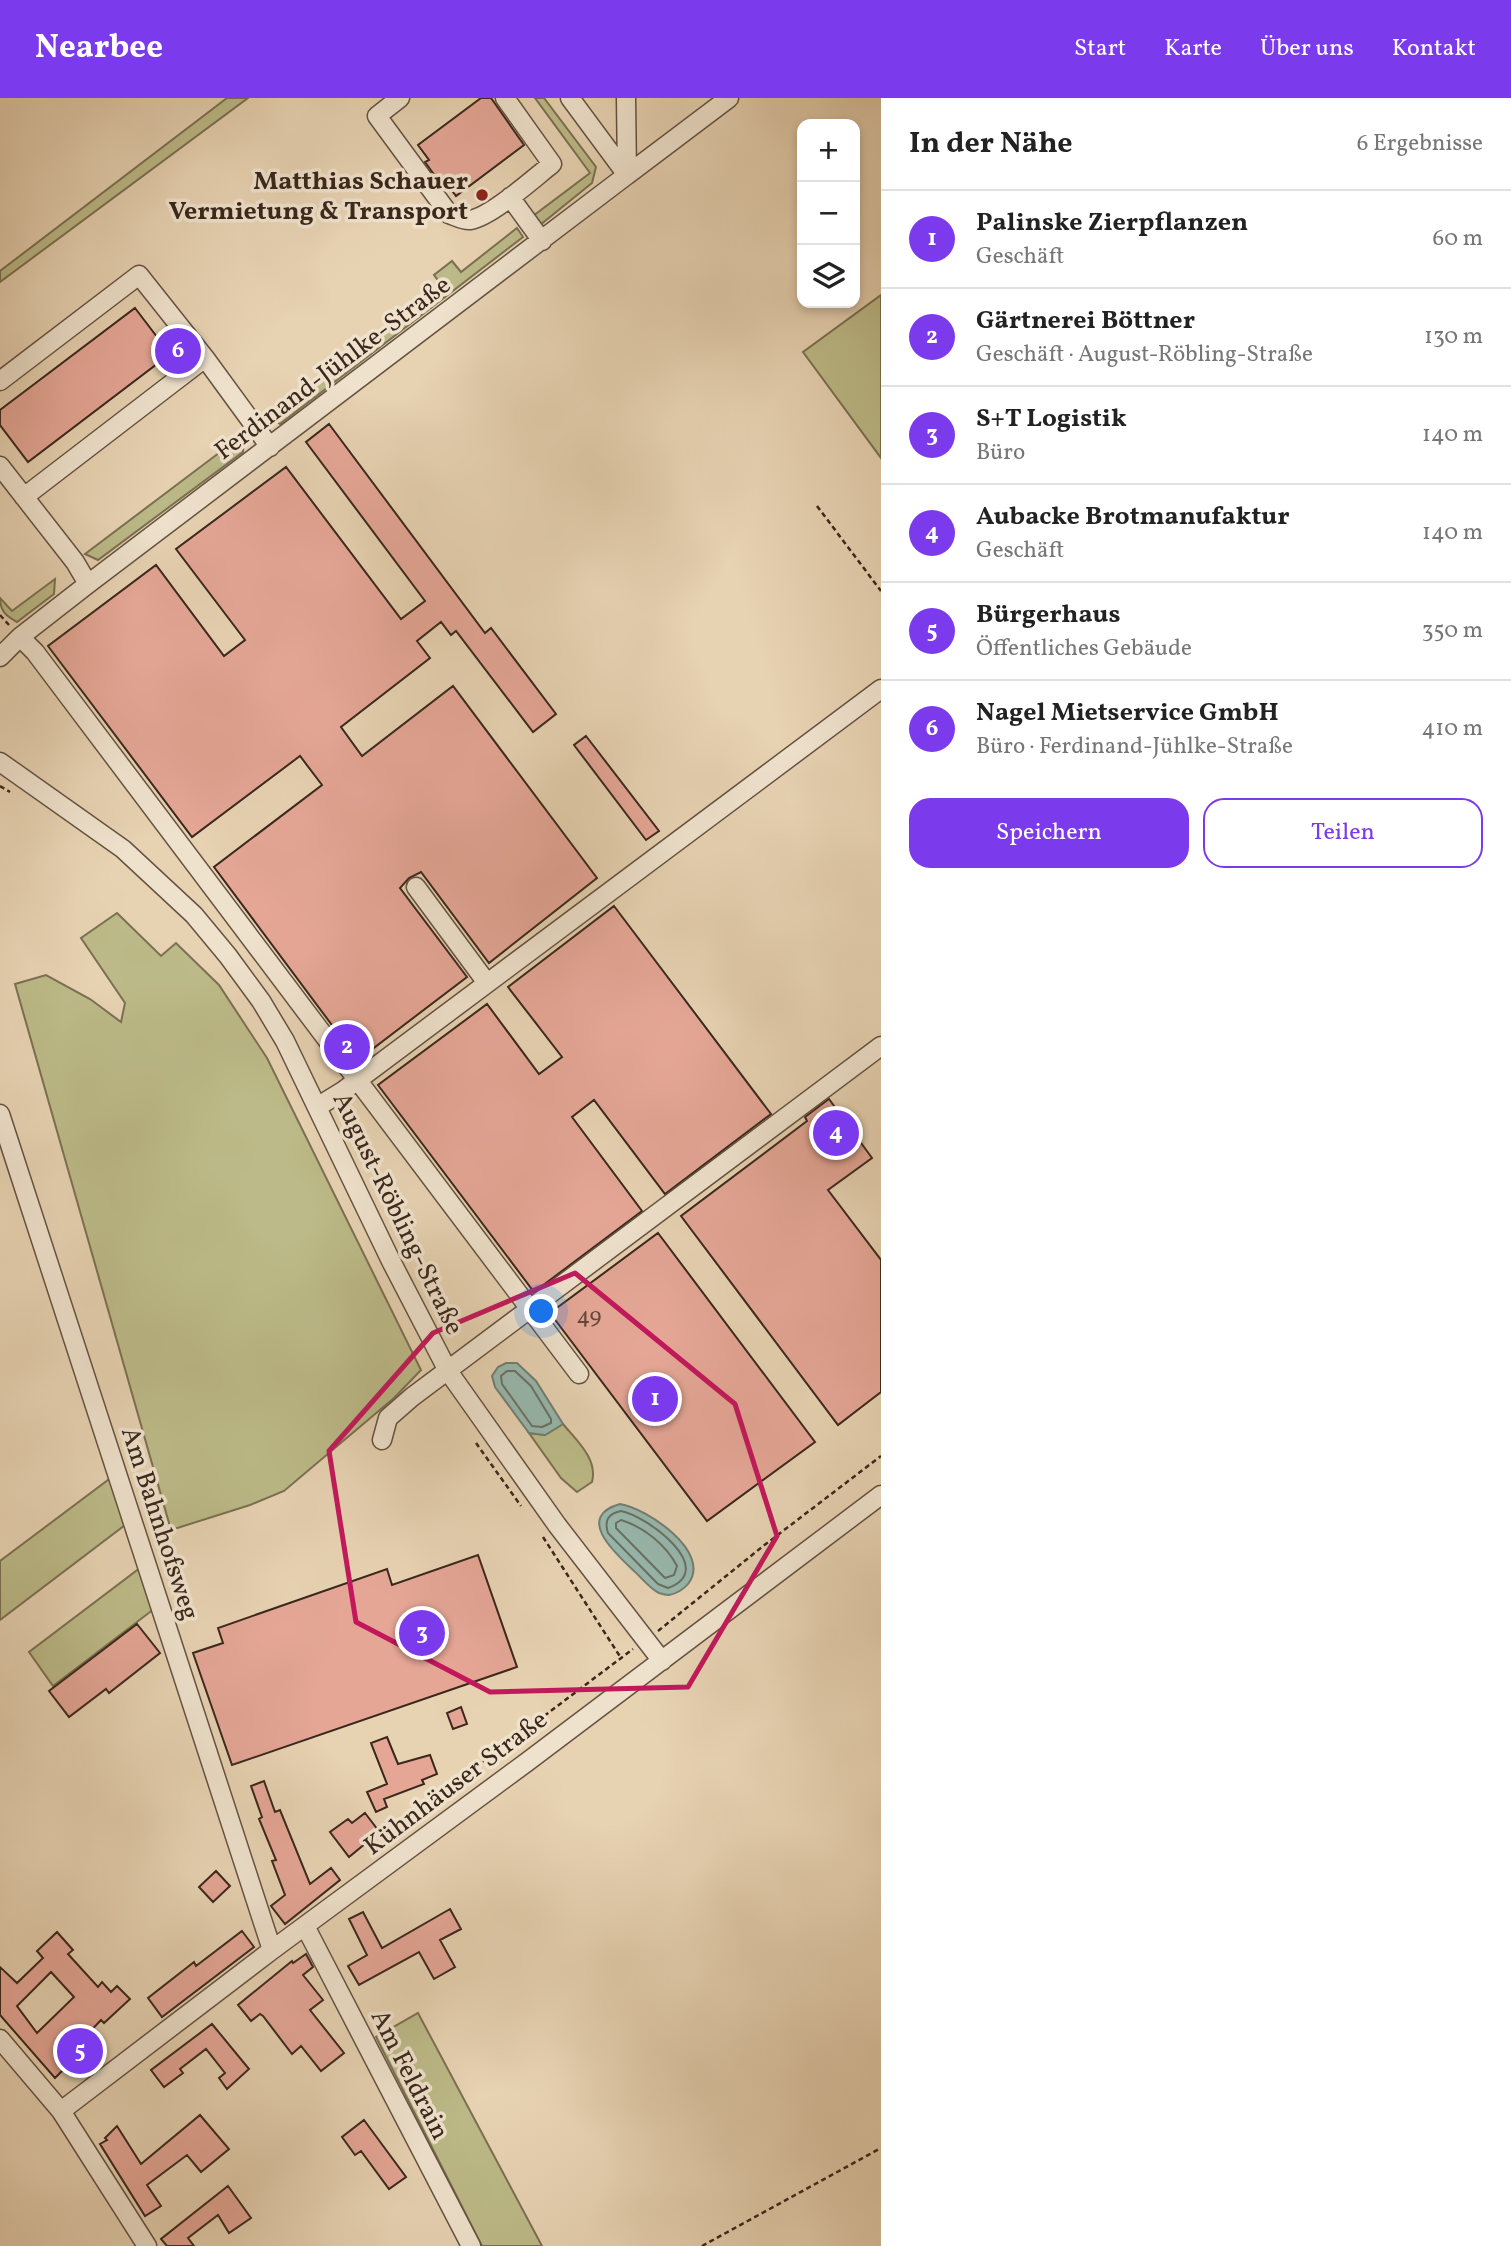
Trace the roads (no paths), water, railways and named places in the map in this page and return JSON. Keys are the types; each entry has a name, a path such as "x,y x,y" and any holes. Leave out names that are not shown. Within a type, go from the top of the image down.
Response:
{"street":[{"path":"400,98 377,116 449,214 468,220 482,216 552,164 505,98"},
{"path":"626,98 627,175"},
{"name":"Ferdinand-Jühlke-Straße","path":"0,657 20,637 88,584 729,98"},
{"path":"575,100 627,175"},
{"path":"510,197 542,241"},
{"path":"0,381 139,275 205,358 270,447"},
{"path":"24,497 205,358"},
{"path":"0,466 88,584"},
{"path":"20,637 35,652 579,1374"},
{"path":"317,1107 357,1081 881,689"},
{"name":"August-Röbling-Straße","path":"0,762 123,849 194,915 229,956 285,1041 396,1272 448,1371 529,1487 662,1661"},
{"path":"416,887 487,983"},
{"path":"382,1440 388,1418 881,1046"},
{"name":"Am Bahnhofsweg","path":"0,1114 272,1950"},
{"name":"Kühnhäuser Straße","path":"61,2112 142,2042 305,1926 881,1495"},
{"name":"Am Feldrain","path":"305,1926 471,2246"},
{"path":"0,2039 61,2112 147,2246"}],"water":[{"path":"506,1363 517,1363 536,1381 563,1424 545,1435 529,1433 495,1387 492,1376 498,1367"},
{"path":"620,1504 660,1523 684,1546 692,1559 693,1572 688,1584 682,1589 674,1594 661,1594 649,1586 610,1546 599,1526 600,1518 607,1510"}],"place":[{"name":"Matthias Schauer Vermietung & Transport","path":"482,195"},
{"name":"Nagel Mietservice GmbH","path":"178,351"},
{"name":"Gärtnerei Böttner","path":"347,1047"},
{"name":"Aubacke Brotmanufaktur","path":"836,1133"},
{"name":"Palinske Zierpflanzen","path":"655,1399"},
{"name":"S+T Logistik","path":"422,1633"},
{"name":"Bürgerhaus","path":"80,2051"}]}
